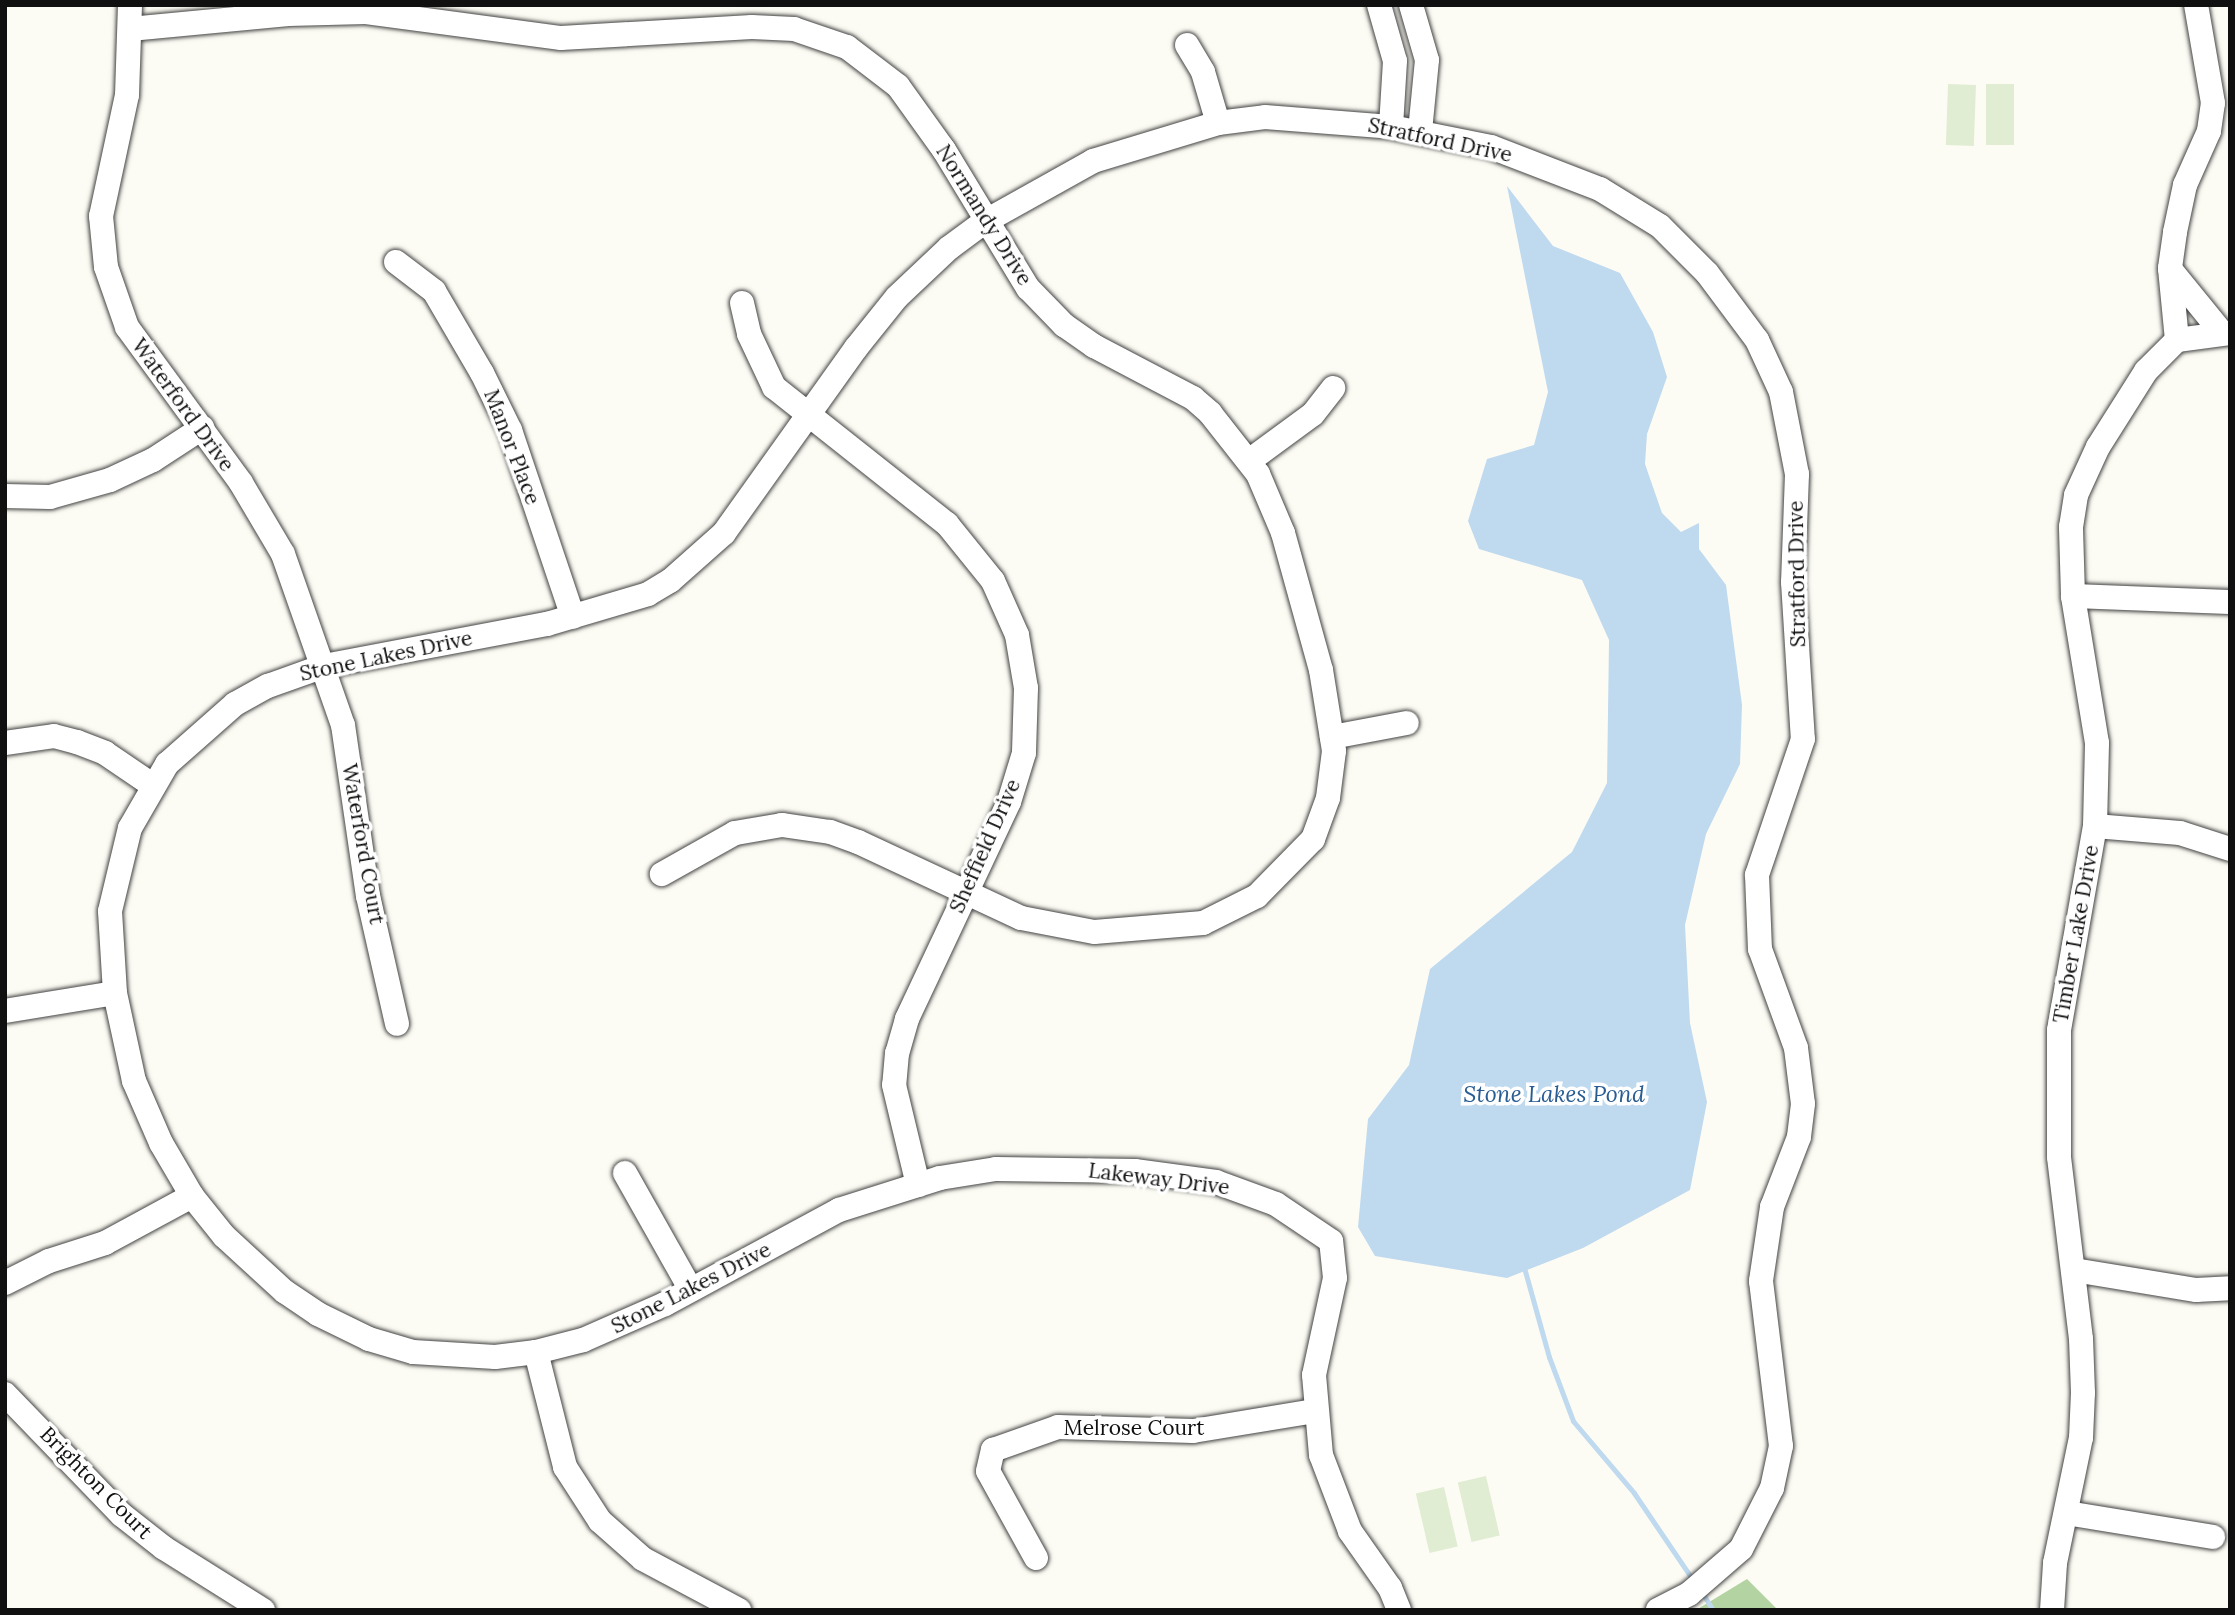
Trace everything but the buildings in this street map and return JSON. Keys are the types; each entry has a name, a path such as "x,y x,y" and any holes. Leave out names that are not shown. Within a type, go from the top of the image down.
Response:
{"street":[{"path":"1379,5 1395,61 1391,127"},
{"path":"1411,5 1427,60 1420,131"},
{"path":"2196,5 2213,103 2209,131 2185,185 2169,268 2178,340 2226,333"},
{"name":"Normandy Drive","path":"130,17 366,12 561,38 752,27 794,29 847,47 898,86 944,150 1012,268 1064,325 1193,398 1249,461 1283,533 1321,670 1332,737 1328,798 1313,839 1284,873 1227,915 1203,923 1094,932 1021,918 858,842 830,832 782,825 735,833 662,874"},
{"name":"Waterford Drive","path":"130,17 127,95 101,216 106,267 127,327 202,428 283,554 324,666"},
{"path":"1187,45 1203,72 1219,123"},
{"name":"Stratford Drive","path":"984,222 1093,161 1219,123 1265,117 1420,131 1538,163 1600,189 1660,226 1707,273 1757,340 1781,392 1793,439 1797,474 1793,582 1803,739 1757,875 1760,949 1796,1048 1803,1104 1799,1137 1769,1219 1760,1282 1781,1446 1772,1488 1741,1549 1698,1587 1658,1610"},
{"name":"Stone Lakes Drive","path":"918,1185 839,1210 625,1324 536,1352 465,1358 435,1355 346,1330 262,1274 192,1196 161,1143 134,1081 120,1030 115,993 112,894 130,828 152,785 186,745 235,704 268,686 324,666 573,617 648,594 670,581 724,533 897,297 984,222"},
{"name":"Manor Place","path":"396,262 434,291 482,373 510,430 573,617"},
{"path":"2169,268 2226,333"},
{"name":"Sheffield Drive","path":"742,303 764,372 809,415 947,524 993,581 1017,635 1026,688 1024,753 1009,802 907,1019 897,1053 894,1085 918,1185"},
{"name":"Timber Lake Drive","path":"2052,1610 2081,1438 2082,1393 2074,1270 2059,1157 2059,1030 2095,826 2096,743 2073,597 2071,527 2076,495 2098,447 2146,371 2178,340"},
{"path":"1249,461 1313,414 1334,388"},
{"path":"5,496 50,496 110,480 153,460 202,428"},
{"path":"2073,597 2230,602"},
{"name":"Waterford Court","path":"324,666 343,725 368,896 397,1024"},
{"path":"1332,737 1407,723"},
{"path":"5,743 54,736 77,742 105,753 152,785"},
{"path":"2095,826 2180,833 2230,849"},
{"path":"5,1011 115,993"},
{"name":"Lakeway Drive","path":"918,1185 996,1169 1135,1171 1216,1182 1276,1204 1322,1231 1335,1256 1335,1278 1314,1375 1315,1411 1321,1455 1333,1494 1399,1610"},
{"path":"625,1173 691,1290"},
{"path":"5,1283 49,1261 105,1243 192,1196"},
{"path":"2074,1270 2196,1290 2230,1288"},
{"path":"536,1352 565,1466 600,1521 643,1559 739,1610"},
{"name":"Brighton Court","path":"5,1394 122,1515 164,1548 263,1610"},
{"name":"Melrose Court","path":"1036,1558 988,1471 993,1450 1058,1427 1193,1431 1315,1411"},
{"path":"2067,1513 2213,1537"}],"green space":[{"path":"1948,84 1976,85 1974,146 1946,145"},
{"path":"1986,84 2014,84 2014,145 1986,145"},
{"path":"1486,1476 1500,1535 1471,1542 1458,1483"},
{"path":"1444,1487 1458,1546 1429,1553 1416,1494"},
{"path":"1747,1579 1778,1610 1696,1610"}],"water":[{"name":"Stone Lakes Pond","path":"1507,186 1553,246 1620,273 1653,332 1667,377 1647,434 1645,464 1662,513 1681,532 1699,523 1699,549 1726,585 1742,705 1740,764 1706,834 1685,925 1690,1023 1707,1102 1690,1190 1583,1248 1507,1278 1375,1256 1358,1227 1368,1119 1409,1065 1430,969 1572,852 1607,783 1609,640 1582,580 1479,549 1468,521 1487,459 1534,445 1548,392"}],"waterway":[{"path":"1525,1271 1549,1357 1573,1421 1634,1493 1693,1580"},
{"path":"1701,1591 1713,1610"}]}
